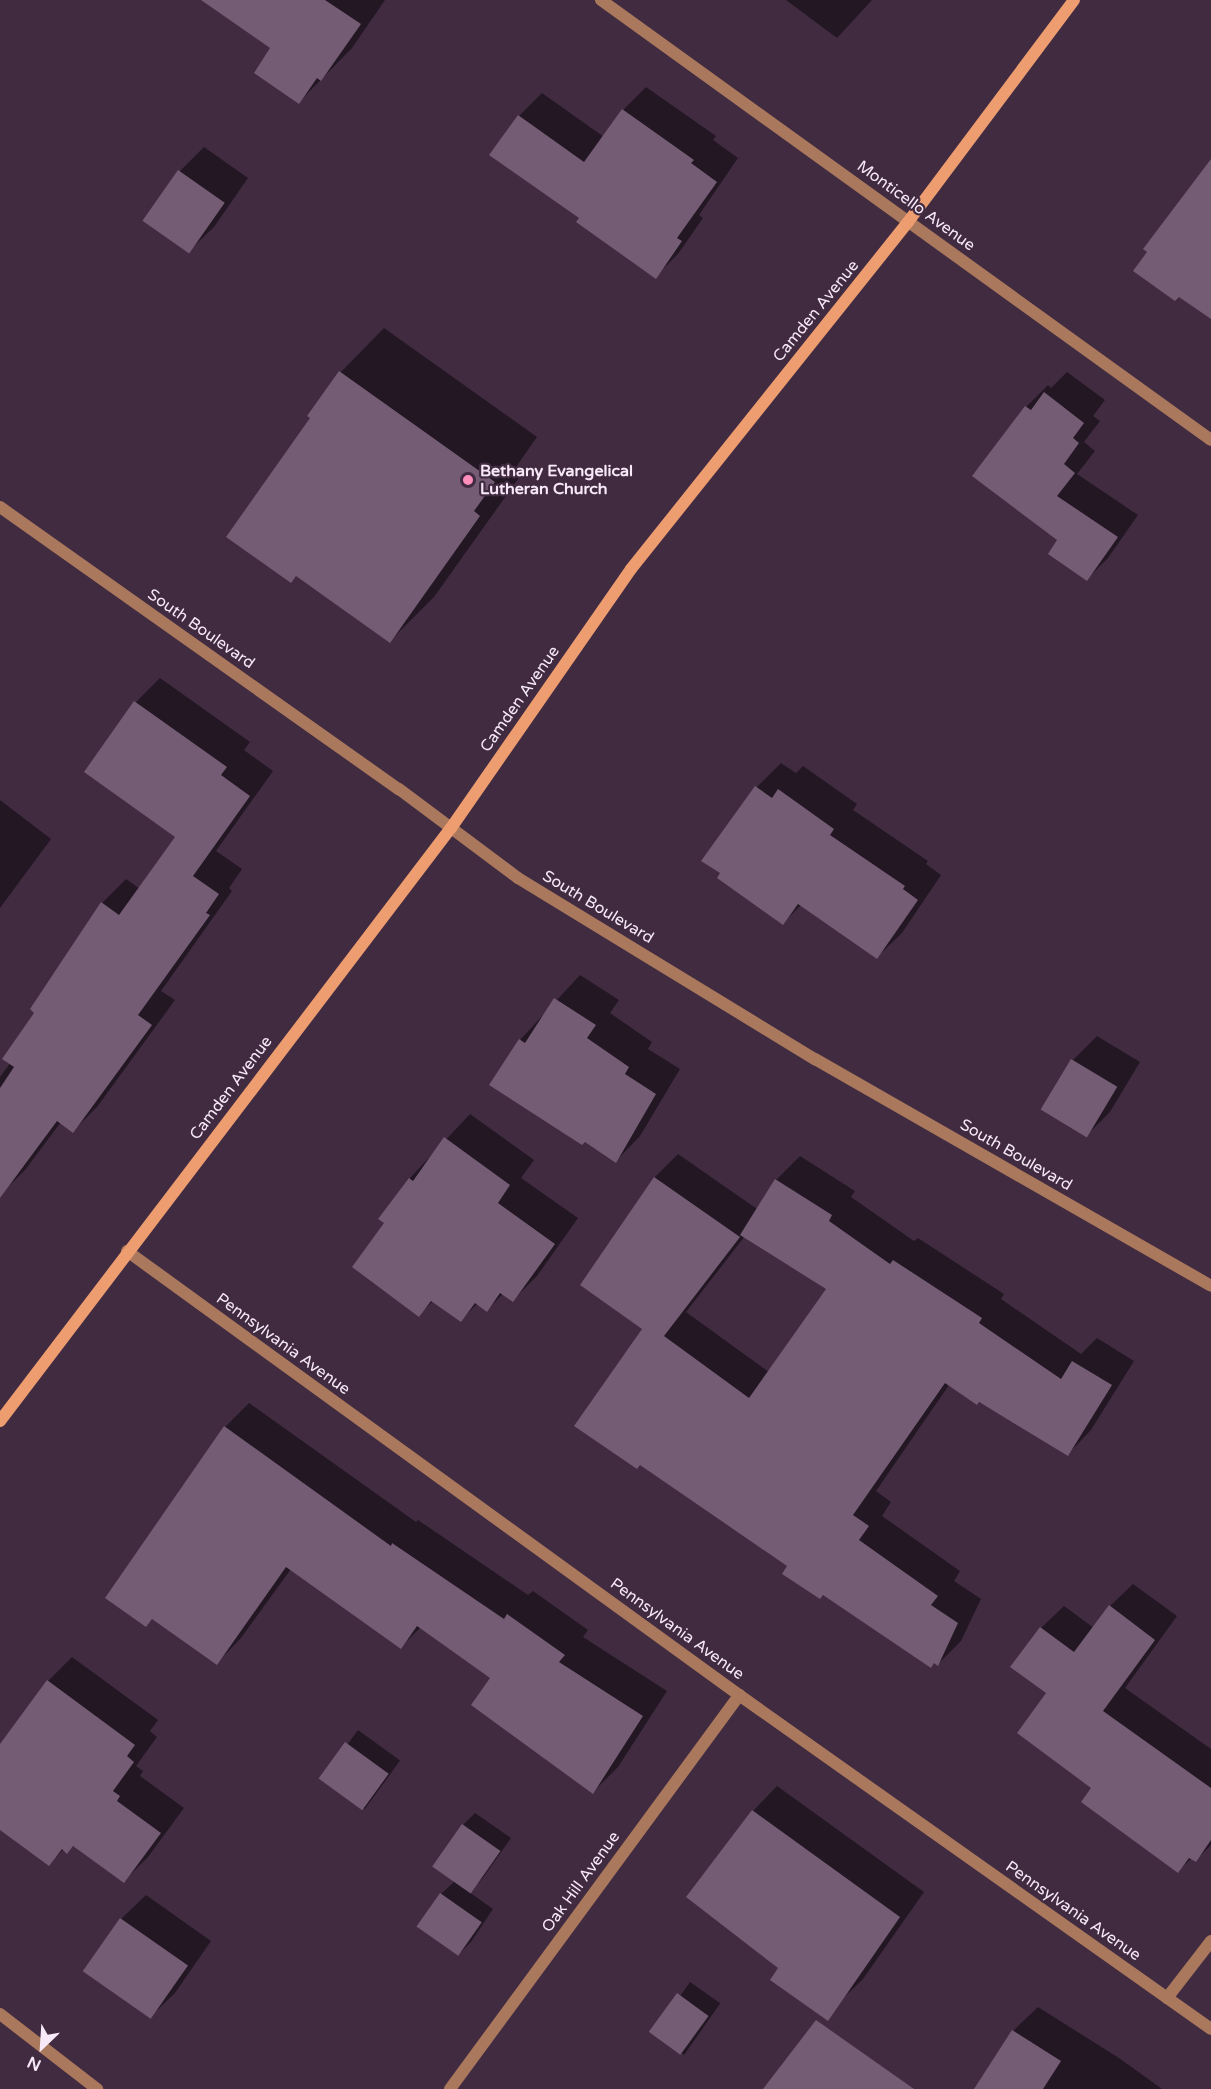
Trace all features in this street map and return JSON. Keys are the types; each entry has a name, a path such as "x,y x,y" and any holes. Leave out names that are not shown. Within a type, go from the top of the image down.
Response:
{"street":[{"name":"Monticello Avenue","path":"601,0 1211,440"},
{"name":"Camden Avenue","path":"0,1420 451,828 631,569 909,222 1074,0"},
{"name":"South Boulevard","path":"0,507 389,782 518,878 815,1059 1211,1286"},
{"name":"Pennsylvania Avenue","path":"127,1251 739,1695 1211,2029"},
{"name":"Oak Hill Avenue","path":"450,2089 739,1695"},
{"path":"1167,1998 1211,1941"},
{"path":"0,2014 97,2089"}],"building":[{"path":"201,0 325,0 361,24 321,81 317,78 299,104 254,73 270,48"},
{"path":"622,109 694,160 691,163 717,182 677,238 682,241 656,279 576,222 579,218 489,155 518,115 584,162"},
{"path":"1211,159 1211,319 1179,297 1175,301 1133,271 1147,252 1143,249"},
{"path":"178,170 225,203 189,253 142,221"},
{"path":"339,371 495,482 474,511 480,516 390,643 296,576 291,583 226,537 310,418 307,416"},
{"path":"1044,392 1084,423 1073,438 1079,443 1064,464 1075,473 1057,496 1118,537 1087,581 1048,554 1057,540 972,476 1025,406 1031,410"},
{"path":"134,701 227,767 221,775 250,796 193,876 219,894 206,913 210,915 138,1015 152,1025 73,1133 57,1121 0,1198 0,1088 14,1067 2,1059 34,1013 30,1009 101,902 119,915 175,837 84,772"},
{"path":"755,786 772,798 778,789 834,829 830,835 905,886 903,889 918,900 877,959 798,904 783,925 717,878 720,873 701,861"},
{"path":"554,998 596,1025 587,1038 629,1067 625,1074 656,1094 616,1163 585,1142 582,1145 489,1085 519,1039 525,1043"},
{"path":"1071,1059 1117,1087 1087,1137 1041,1110"},
{"path":"444,1137 510,1185 498,1203 555,1244 513,1302 500,1293 487,1312 475,1303 461,1322 431,1301 419,1317 352,1267 384,1223 378,1219 409,1178 413,1181"},
{"path":"654,1177 740,1237 664,1336 749,1398 826,1289 740,1235 775,1179 832,1215 829,1221 890,1264 893,1260 982,1318 979,1323 1061,1379 1072,1361 1112,1385 1068,1456 979,1402 977,1405 945,1383 853,1515 869,1526 859,1540 938,1596 931,1605 958,1623 938,1666 934,1663 931,1668 823,1595 820,1599 782,1574 787,1566 640,1465 637,1469 574,1426 642,1329 580,1285"},
{"path":"224,1426 391,1546 392,1543 504,1619 507,1614 565,1655 559,1662 643,1716 593,1794 471,1705 490,1678 417,1626 401,1649 286,1567 217,1665 152,1619 146,1627 105,1598"},
{"path":"1109,1605 1155,1640 1103,1711 1211,1788 1211,1840 1196,1862 1189,1858 1178,1873 1081,1802 1091,1788 1017,1733 1046,1693 1010,1667 1040,1627 1074,1652"},
{"path":"47,1680 135,1745 127,1756 134,1762 113,1791 120,1796 117,1801 161,1833 124,1883 73,1846 67,1854 62,1849 49,1866 0,1830 0,1744"},
{"path":"345,1742 389,1774 362,1810 319,1778"},
{"path":"752,1810 900,1917 828,2021 770,1980 778,1968 686,1897"},
{"path":"462,1824 501,1851 471,1894 432,1867"},
{"path":"440,1893 482,1922 458,1956 416,1927"},
{"path":"120,1918 188,1966 151,2019 83,1971"},
{"path":"677,1993 709,2016 680,2055 649,2032"},
{"path":"816,2020 914,2089 763,2089"},
{"path":"1012,2030 1061,2061 1043,2089 974,2089"}],"place":[{"name":"Bethany Evangelical Lutheran Church","path":"468,480"}]}
